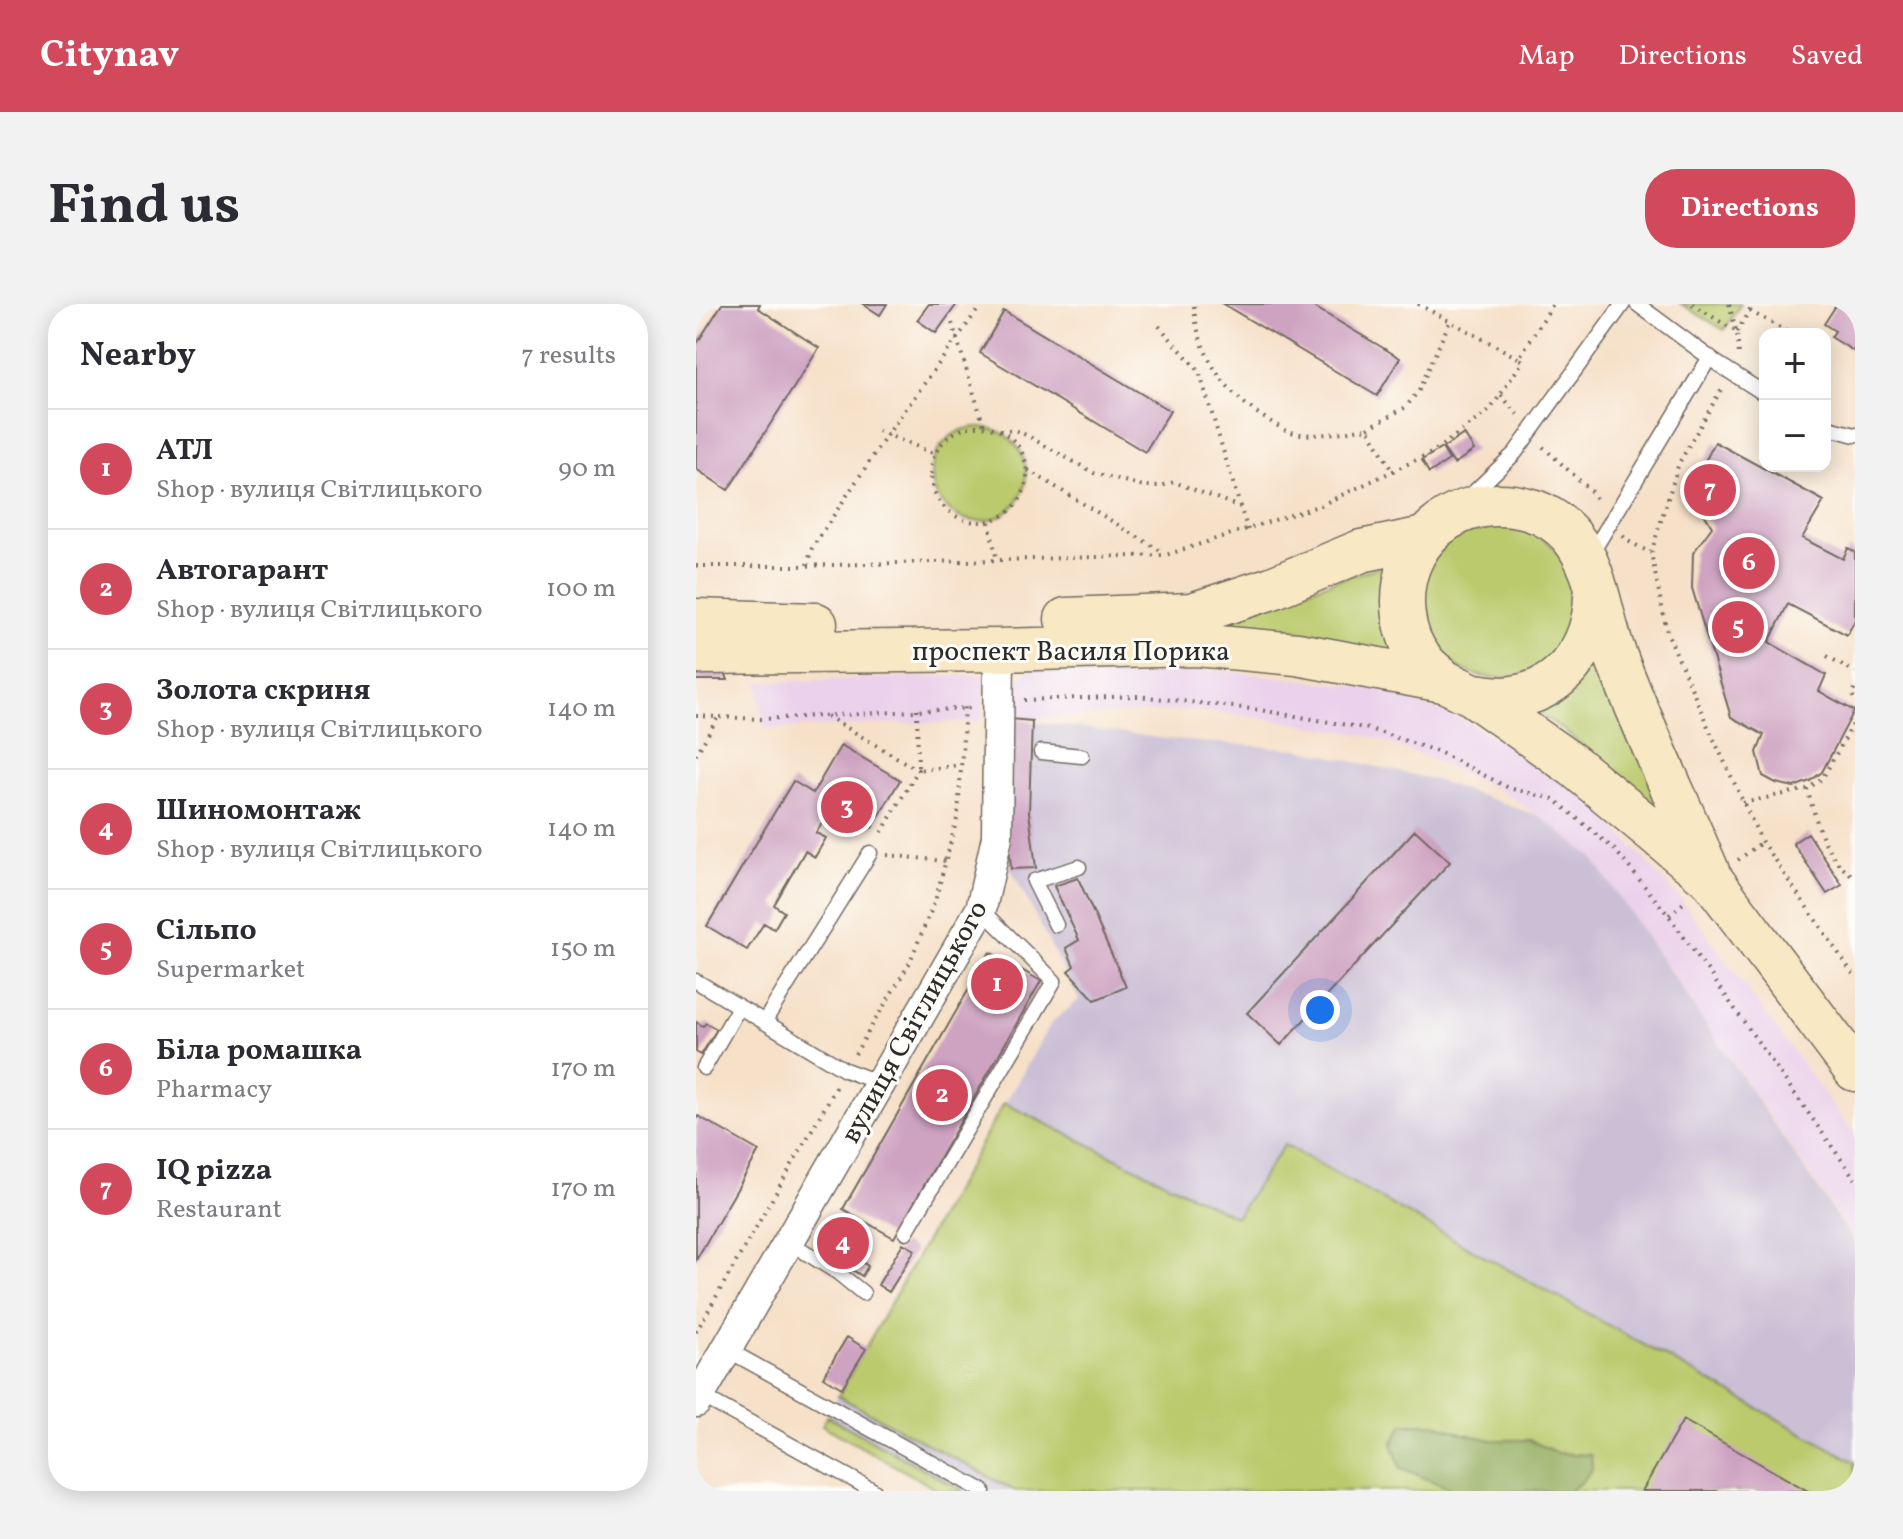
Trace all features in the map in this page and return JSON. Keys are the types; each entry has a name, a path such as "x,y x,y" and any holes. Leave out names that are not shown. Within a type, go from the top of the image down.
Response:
{"street":[{"name":"проспект Василя Порика","path":"696,620 801,624 1192,614 1272,588 1361,551 1437,528 1479,505 1512,504 1543,514 1569,533 1591,573 1614,652 1712,880"},
{"name":"проспект Василя Порика","path":"1437,528 1408,566 1402,598 1406,630 1420,658 1458,688 1574,766 1712,880 1855,1070"},
{"name":"проспект Василя Порика","path":"696,653 1196,645 1297,654 1505,698 1536,691 1563,674 1583,649 1594,619 1591,573"},
{"name":"вулиця Світлицького","path":"698,1399 981,909 997,837 999,650"}],"lane":[{"path":"1437,528 1515,453 1623,304"},
{"path":"1637,304 1667,332 1710,357 1736,366 1759,388"},
{"path":"1591,573 1611,520 1710,357"},
{"path":"1831,429 1855,435"},
{"path":"1041,752 1082,756"},
{"path":"764,1022 870,853"},
{"path":"1056,925 1034,881 1079,867"},
{"path":"906,1232 1054,981 981,909"},
{"path":"696,981 845,1070 880,1083"},
{"path":"704,1068 739,1007"},
{"path":"789,1242 837,1272 863,1293"},
{"path":"726,1349 983,1491"},
{"path":"698,1399 874,1491"}],"path":[{"path":"807,565 812,548 887,435 982,304"},
{"path":"696,566 1166,555 1321,505 1433,452 1490,410 1523,361 1418,304"},
{"path":"1519,358 1553,304"},
{"path":"1692,304 1737,332"},
{"path":"1729,304 1737,332 1736,366 1679,463 1651,553 1667,632 1743,803 1762,842 1855,977"},
{"path":"1737,332 1753,304"},
{"path":"1194,306 1197,328 1214,369 1239,399 1294,433 1325,434 1368,428 1406,407 1419,390 1450,321"},
{"path":"1750,311 1780,328"},
{"path":"952,323 984,426"},
{"path":"1159,326 1199,371 1248,530"},
{"path":"1501,395 1545,449 1590,490 1628,541 1651,553"},
{"path":"1000,430 1023,453 1028,470 1023,495 1006,515 989,522 973,523 959,518 946,510 937,498 931,469 935,454 955,432 984,426 1026,435 1094,473 1143,486 1174,482 1240,507"},
{"path":"1368,428 1392,471"},
{"path":"878,431 935,454"},
{"path":"1028,470 1166,555"},
{"path":"989,522 997,561"},
{"path":"1827,656 1855,672"},
{"path":"1855,689 1852,694 1855,701"},
{"path":"696,716 761,719 917,709 1000,708 1015,700 1138,696 1260,710 1370,729 1439,752 1509,788 1554,799 1615,850 1669,916 1855,1179"},
{"path":"696,1332 909,964 935,901 958,815 965,707"},
{"path":"917,709 918,770 870,853 945,861"},
{"path":"825,715 918,770 960,765"},
{"path":"696,755 718,717"},
{"path":"1743,803 1807,789 1822,779 1855,721"},
{"path":"1807,789 1832,859 1855,877"}],"shaded area":[{"path":"1028,671 1226,671 1378,689 1462,719 1534,760 1595,805 1682,901 1855,1135 1855,1240 1592,857 1539,816 1503,792 1426,757 1369,736 1197,710 1010,719 1018,682"},
{"path":"985,675 982,721 763,729 758,682"},
{"path":"1010,719 1176,740 1299,749 1435,780 1539,816 1592,857 1855,1243 1855,1491 940,1491 822,1425 1051,1023 1079,1000 1011,869 1007,818"}],"green space":[{"path":"1681,304 1741,304 1724,330"},
{"path":"979,427 997,431 1012,441 1022,456 1026,474 1022,492 1012,507 997,517 979,521 961,517 946,507 936,492 932,474 936,456 946,441 961,431"},
{"path":"1498,524 1527,530 1552,547 1569,572 1575,601 1569,630 1552,655 1527,672 1498,678 1469,672 1444,655 1427,630 1421,601 1427,572 1444,547 1469,530"},
{"path":"1388,564 1382,588 1382,611 1389,633 1402,653 1187,627"},
{"path":"1600,654 1682,828 1535,710"},
{"path":"1004,1103 1236,1217 1284,1145 1855,1462 1855,1491 1015,1491 838,1396"},
{"path":"827,1416 964,1491 940,1491 822,1425"},
{"path":"1403,1424 1436,1424 1493,1440 1530,1440 1557,1453 1591,1455 1592,1469 1582,1482 1568,1491 1456,1491 1401,1468 1392,1444"}],"building":[{"path":"722,304 760,304 758,308 819,348 728,490 696,469 696,345"},
{"path":"863,304 887,304 880,315"},
{"path":"929,304 957,304 936,333 917,320"},
{"path":"1223,304 1309,304 1400,358 1377,396"},
{"path":"1837,304 1855,304 1855,352 1831,337 1835,331 1824,324"},
{"path":"1004,311 1170,411 1145,452 980,353"},
{"path":"1464,434 1474,450 1454,464 1443,448"},
{"path":"1715,442 1759,466 1759,472 1770,472 1824,501 1802,538 1843,559 1848,548 1855,552 1855,620 1847,635 1788,604 1769,642 1826,675 1819,691 1854,711 1822,772 1794,787 1763,776 1757,752 1764,735 1731,717 1692,588 1693,553 1712,527 1699,505 1698,475"},
{"path":"1442,448 1449,460 1429,473 1422,460"},
{"path":"696,670 724,670 728,680 696,680"},
{"path":"1010,719 1032,721 1029,812 1036,868 1011,869 1007,818"},
{"path":"841,745 900,780 872,828 833,805 816,833 826,838 815,857 805,851 774,905 784,912 774,929 764,923 747,950 707,926 793,781 813,793"},
{"path":"1415,830 1450,862 1281,1045 1247,1013"},
{"path":"1808,833 1842,885 1827,894 1793,843"},
{"path":"1078,878 1126,987 1095,1000 1068,971 1074,966 1066,948 1079,940 1054,886"},
{"path":"990,952 1041,981 894,1238 843,1209"},
{"path":"696,1022 717,1029 701,1055 696,1052"},
{"path":"698,1116 759,1151 696,1260 696,1119"},
{"path":"903,1243 915,1250 889,1292 878,1285"},
{"path":"857,1259 868,1266 862,1276 851,1269"},
{"path":"847,1337 866,1349 842,1388 823,1377"},
{"path":"1683,1420 1808,1491 1642,1491"}],"place":[{"name":"IQ pizza","path":"1710,490"},
{"name":"Біла ромашка","path":"1749,563"},
{"name":"Сільпо","path":"1738,627"},
{"name":"Золота скриня","path":"847,807"},
{"name":"АТЛ","path":"997,984"},
{"name":"Автогарант","path":"942,1095"},
{"name":"Шиномонтаж","path":"843,1243"}]}
